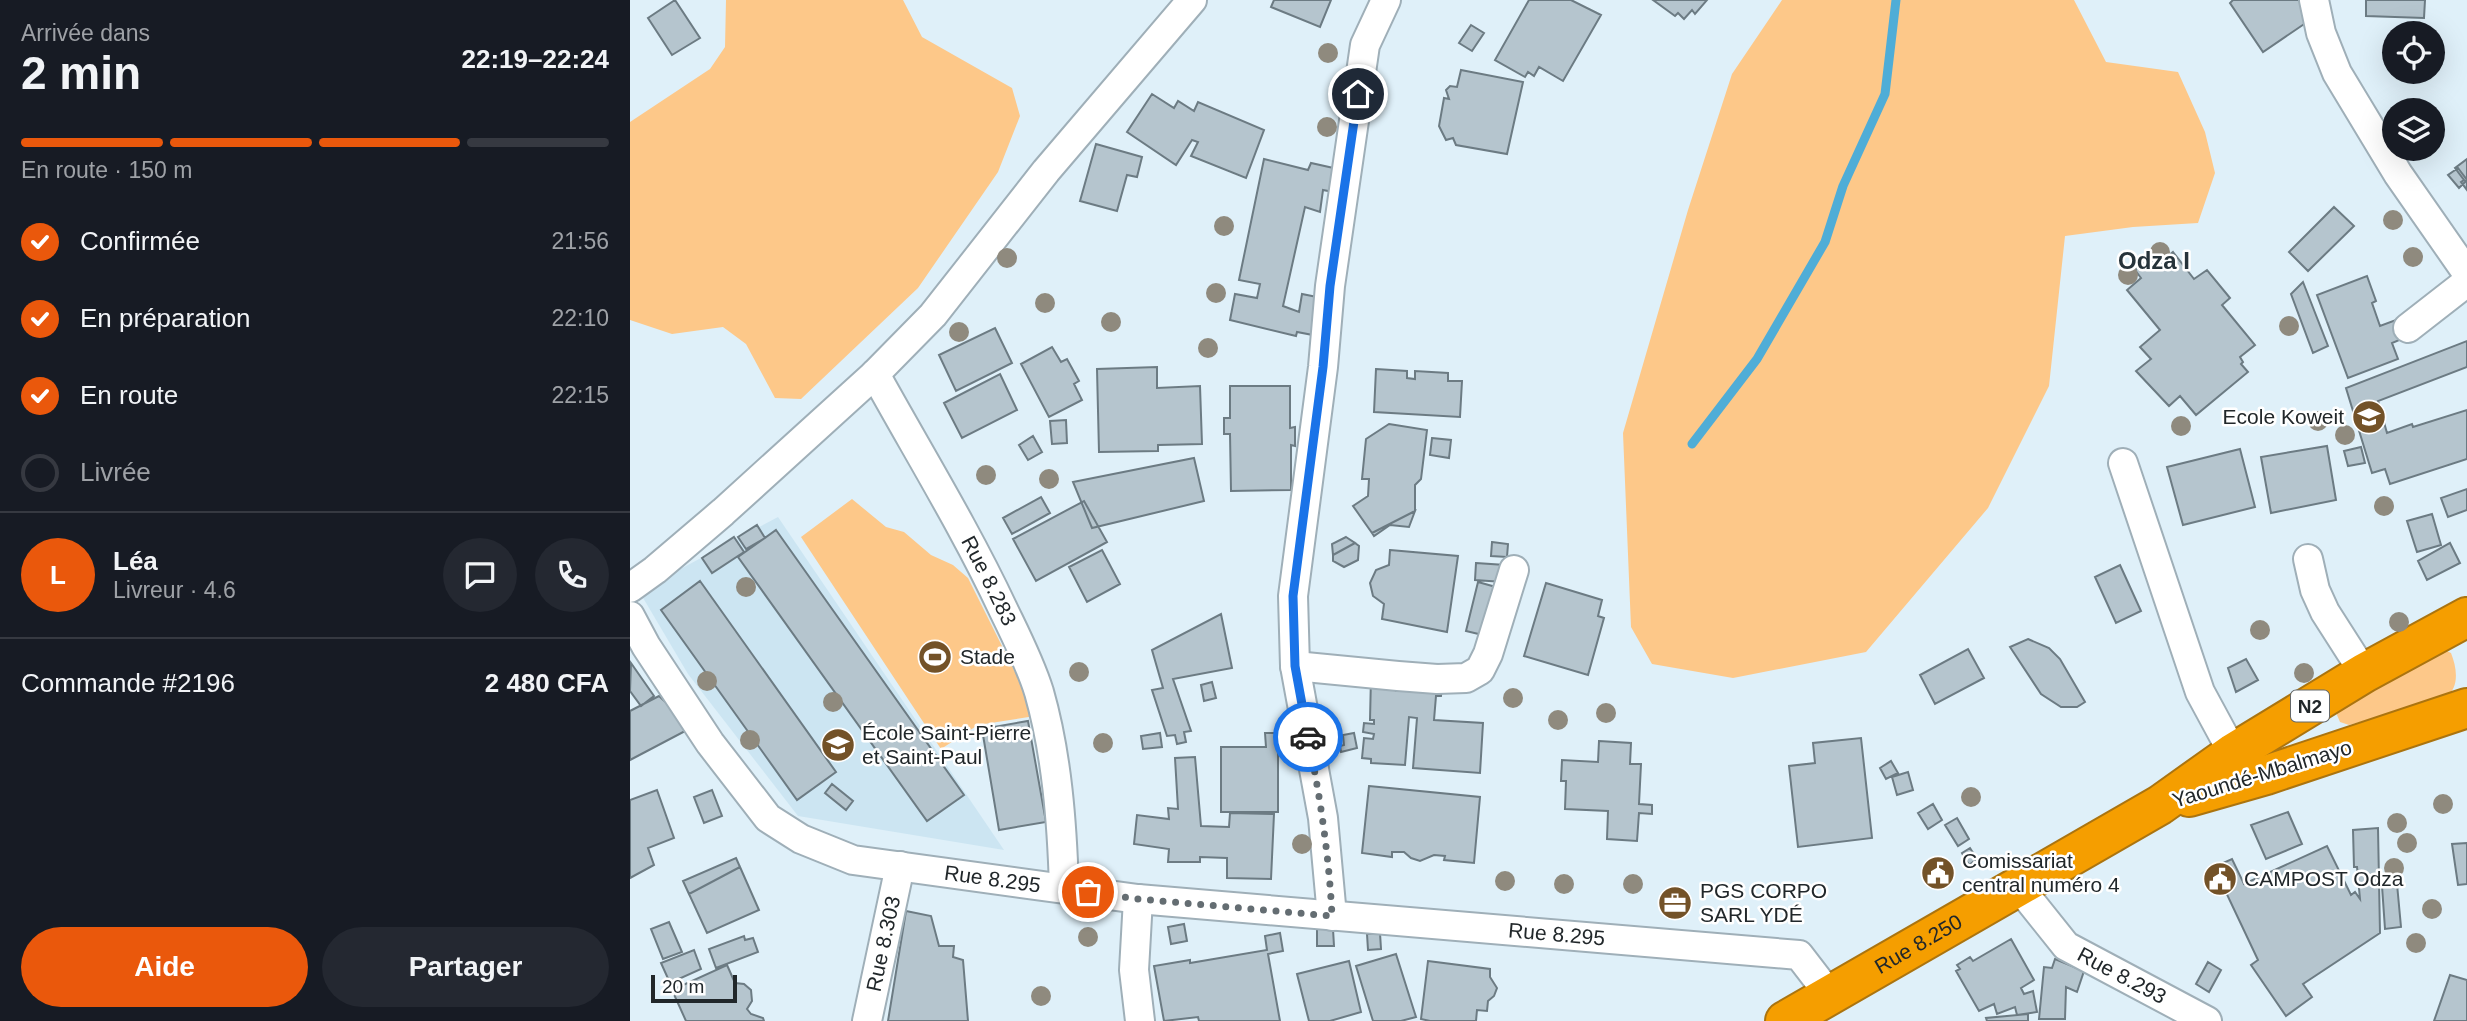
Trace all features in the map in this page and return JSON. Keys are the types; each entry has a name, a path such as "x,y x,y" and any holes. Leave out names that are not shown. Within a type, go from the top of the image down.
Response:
{"highway":[{"name":"Yaoundé-Mbalmayo","path":"2160,805 2233,753 2364,673 2467,617"},
{"name":"Yaoundé-Mbalmayo","path":"2160,805 2266,775 2467,708"},
{"name":"Rue 8.250","path":"1785,1021 2160,805"}],"street":[{"path":"630,588 723,512 875,374 933,315 1046,171 1192,0"},
{"path":"1332,916 1323,818 1295,666 1293,596 1323,367 1330,286 1365,45 1386,0"},
{"path":"2314,0 2322,33 2337,73 2398,174 2467,273"},
{"path":"2407,328 2467,282"},
{"name":"Rue 8.283","path":"875,374 987,575 1021,647 1038,691 1051,746 1063,845 1064,888"},
{"path":"2123,463 2200,692 2233,753"},
{"path":"2308,559 2315,590 2325,612 2364,673"},
{"path":"1295,666 1398,676 1466,678 1480,670 1488,654 1514,570"},
{"name":"Rue 8.295","path":"630,616 646,646 710,743 768,818 801,839 853,860 1138,899 1798,955 1829,994"},
{"name":"Rue 8.303","path":"867,1021 900,866"},
{"name":"Rue 8.293","path":"2018,886 2066,946 2207,1021"},
{"path":"1138,899 1134,970 1140,1021"}],"shaded area":[{"path":"726,0 903,0 922,37 1012,88 1020,116 998,172 918,288 801,399 775,398 746,344 723,327 672,334 630,320 630,122 710,69 725,47"},
{"path":"1782,0 2074,0 2106,62 2178,72 2205,132 2215,173 2198,223 2133,227 2065,236 2049,386 1988,508 1866,652 1733,678 1652,664 1631,627 1623,433 1688,210 1732,74"},
{"path":"852,499 886,527 904,532 931,555 953,565 968,578 1016,674 1027,678 1035,716 978,725 941,749 801,537"},
{"name":"École Saint-Pierre et Saint-Paul","path":"778,517 1004,850 798,816 688,674 639,591"},
{"path":"2441,648 2451,653 2456,671 2453,689 2445,698 2349,725 2340,722 2338,708"}],"building":[{"path":"675,0 700,38 672,55 648,18"},
{"path":"1274,0 1331,0 1320,27 1271,7"},
{"path":"1529,0 1571,0 1601,15 1563,81 1539,67 1534,76 1528,72 1525,77 1495,60"},
{"path":"1653,0 1707,0 1695,14 1692,10 1684,19 1678,13 1675,16"},
{"path":"2233,0 2301,0 2313,18 2263,52 2230,3"},
{"path":"2366,0 2425,0 2424,18 2366,16"},
{"path":"1471,25 1484,33 1472,51 1459,43"},
{"path":"1461,70 1523,82 1507,154 1456,145 1453,138 1446,140 1439,126 1444,98 1449,99 1446,90 1450,86 1457,87"},
{"path":"1152,94 1174,108 1178,101 1194,111 1198,102 1264,130 1246,178 1191,156 1198,142 1192,140 1176,165 1127,132"},
{"path":"1096,144 1142,157 1137,177 1127,175 1117,211 1080,201"},
{"path":"1264,159 1308,170 1311,163 1347,171 1343,194 1323,190 1320,212 1305,207 1283,306 1299,312 1302,294 1327,299 1323,337 1297,332 1296,336 1230,320 1235,294 1257,298 1260,284 1239,280"},
{"path":"2467,159 2467,190 2461,182 2464,180 2455,168"},
{"path":"2458,168 2467,180 2459,188 2448,175"},
{"path":"2334,207 2354,226 2308,271 2289,252"},
{"path":"2173,252 2194,279 2207,270 2230,298 2222,305 2255,345 2240,357 2243,362 2241,364 2248,372 2196,415 2180,396 2169,406 2136,371 2151,359 2140,347 2160,330 2127,290 2141,278 2135,270 2152,256 2158,264"},
{"path":"2367,276 2376,301 2372,303 2380,326 2404,317 2411,335 2392,343 2398,359 2348,378 2317,295"},
{"path":"2303,282 2328,346 2313,353 2291,294"},
{"path":"995,328 1012,363 956,391 939,355"},
{"name":"Ecole Koweit","path":"2467,341 2467,367 2378,401 2387,433 2467,410 2467,459 2390,484 2385,469 2372,473 2346,388"},
{"path":"1052,347 1061,362 1067,359 1079,381 1074,384 1082,400 1049,417 1021,364"},
{"path":"1157,367 1157,388 1200,386 1202,444 1158,445 1158,451 1099,452 1097,369"},
{"path":"1376,369 1407,371 1407,378 1415,379 1415,371 1448,373 1448,381 1462,381 1460,417 1374,412"},
{"path":"1000,374 1017,410 962,438 944,403"},
{"path":"1230,386 1290,386 1290,428 1295,427 1295,446 1291,445 1291,490 1231,491 1230,434 1224,434 1224,418 1230,418"},
{"path":"1066,420 1067,443 1052,444 1050,421"},
{"path":"1389,424 1427,430 1421,479 1415,485 1415,511 1372,533 1353,506 1368,496 1369,479 1362,479 1366,439"},
{"path":"1033,436 1042,452 1028,460 1019,445"},
{"path":"1432,438 1451,440 1449,458 1430,455"},
{"path":"2327,446 2336,500 2271,513 2261,457"},
{"path":"2361,447 2365,463 2348,466 2344,451"},
{"path":"2240,449 2255,507 2183,525 2167,467"},
{"path":"1194,458 1204,501 1092,528 1073,482"},
{"path":"2467,489 2467,510 2448,517 2441,498"},
{"path":"1041,497 1050,513 1012,534 1003,518"},
{"path":"1084,501 1107,542 1036,581 1013,539"},
{"path":"1415,511 1409,527 1390,525 1374,536 1372,533"},
{"path":"2432,514 2441,545 2417,552 2407,521"},
{"path":"757,525 765,538 746,549 738,537"},
{"path":"776,530 964,795 927,821 738,557"},
{"path":"734,537 744,552 712,573 702,558"},
{"path":"1346,537 1355,543 1333,555 1332,544"},
{"path":"1492,542 1508,544 1507,557 1491,556"},
{"path":"1355,543 1359,546 1358,560 1344,567 1333,561 1333,555"},
{"path":"2450,543 2460,563 2427,580 2418,561"},
{"path":"1102,550 1120,584 1087,602 1069,567"},
{"path":"1390,550 1458,556 1447,632 1382,619 1384,604 1373,596 1370,583 1376,570 1389,565"},
{"path":"1476,563 1505,565 1503,582 1475,580"},
{"path":"2120,565 2141,611 2116,623 2095,577"},
{"path":"700,581 836,772 797,800 661,610"},
{"path":"1478,582 1503,589 1491,637 1466,631"},
{"path":"1546,583 1602,600 1598,616 1604,618 1588,675 1524,656"},
{"path":"1221,614 1232,668 1173,679 1191,731 1184,732 1186,742 1177,744 1175,735 1167,736 1152,690 1163,688 1152,650"},
{"path":"2028,639 2049,648 2060,659 2085,702 2077,707 2061,707 2041,694 2010,647"},
{"path":"1968,649 1984,678 1935,704 1920,675"},
{"path":"2246,659 2258,680 2236,692 2228,668"},
{"path":"631,663 654,696 641,706 630,691"},
{"path":"1371,677 1397,684 1396,691 1407,691 1408,681 1442,688 1441,696 1436,696 1434,720 1483,723 1480,773 1413,768 1417,718 1409,717 1405,765 1371,763 1371,759 1362,758 1364,738 1373,739 1374,734 1363,732 1364,723 1374,724 1374,720 1370,720"},
{"path":"1212,682 1216,698 1204,701 1201,685"},
{"path":"659,696 685,720 689,729 630,760 630,711"},
{"path":"1028,721 1046,822 999,830 982,729"},
{"path":"1160,733 1162,747 1143,749 1141,736"},
{"path":"1265,733 1286,733 1286,751 1278,750 1278,812 1221,812 1221,747 1266,747"},
{"path":"1354,733 1357,748 1341,752 1340,746 1344,745 1343,735"},
{"path":"1861,738 1872,838 1798,847 1789,766 1815,763 1813,743"},
{"path":"1599,741 1631,743 1630,764 1641,764 1639,804 1652,805 1652,814 1639,813 1637,841 1607,839 1608,811 1565,809 1566,781 1561,781 1562,760 1598,762"},
{"path":"1195,757 1201,826 1229,827 1230,813 1274,814 1271,879 1227,878 1227,858 1200,857 1200,862 1168,862 1169,849 1134,844 1137,815 1169,819 1168,808 1178,809 1175,758"},
{"path":"1891,761 1898,773 1886,779 1880,768"},
{"path":"1908,772 1913,790 1897,795 1892,777"},
{"path":"832,784 853,801 846,810 825,793"},
{"path":"1369,786 1480,797 1474,863 1444,860 1445,856 1434,855 1420,861 1404,852 1392,852 1392,857 1362,853"},
{"path":"657,790 674,838 648,848 654,865 630,878 630,800"},
{"path":"712,790 722,816 704,823 694,797"},
{"path":"1933,804 1942,820 1928,829 1918,813"},
{"path":"2288,812 2302,844 2266,859 2251,825"},
{"path":"1957,818 1969,839 1958,846 1945,825"},
{"path":"2378,828 2380,933 2303,984 2312,997 2286,1016 2251,965 2258,960 2214,867 2232,859 2244,884 2327,846 2351,895 2355,892 2360,899 2357,867 2354,867 2353,830"},
{"path":"2467,843 2467,884 2458,885 2452,844"},
{"path":"1970,848 1977,859 1969,865 1962,853"},
{"path":"736,858 740,867 689,894 683,881"},
{"path":"740,867 759,910 707,933 689,894"},
{"path":"2397,884 2401,927 2385,929 2382,886"},
{"path":"906,911 931,916 939,946 954,946 953,957 963,960 968,1021 888,1021"},
{"path":"669,922 682,952 663,959 651,929"},
{"path":"1184,924 1187,941 1171,944 1168,927"},
{"path":"1317,929 1333,929 1334,946 1317,946"},
{"path":"1280,933 1283,951 1268,954 1280,1021 1199,1021 1198,1017 1164,1021 1154,966 1267,950 1265,936"},
{"path":"1380,933 1381,949 1368,950 1367,934"},
{"path":"744,936 745,940 753,938 758,952 716,968 709,949"},
{"path":"2011,939 2034,980 2021,988 2024,994 2033,991 2037,1012 2017,1015 2015,1007 1997,1014 1994,1004 1979,1011 1956,971 1960,969 1957,965 1970,957 1973,961"},
{"path":"694,950 701,969 670,983 661,963"},
{"path":"1396,954 1416,1017 1401,1021 1373,1021 1356,966"},
{"path":"2055,959 2084,971 2077,992 2066,987 2065,1019 2039,1019 2044,967 2052,968"},
{"path":"1349,961 1361,1012 1330,1021 1309,1021 1297,974"},
{"path":"1428,961 1490,969 1490,977 1497,988 1488,1001 1487,1011 1477,1010 1476,1021 1421,1019"},
{"path":"2208,962 2221,970 2209,992 2196,984"},
{"path":"727,965 735,983 744,984 751,990 752,1001 747,1009 764,1021 686,1021 672,990"},
{"path":"2450,975 2467,980 2467,1021 2434,1021"},
{"path":"2028,1014 2028,1021 1987,1021 1986,1018"}],"waterway":[{"path":"1692,444 1757,359 1825,242 1843,186 1885,94 1896,0"}],"way so far":[{"path":"1088,892 1332,916 1323,818 1308,737"}],"place":[{"name":"Ecole Koweit","path":"2369,417"},
{"name":"Stade","path":"935,657"},
{"name":"École Saint-Pierre et Saint-Paul","path":"838,745"},
{"name":"Comissariat central numéro 4","path":"1938,873"},
{"name":"CAMPOST Odza","path":"2220,879"},
{"name":"PGS CORPO SARL YDÉ","path":"1675,903"}],"district":[{"name":"Odza I","path":"2154,261"}],"route":[{"path":"1308,737 1295,666 1293,596 1323,367 1330,286 1358,94"}]}
